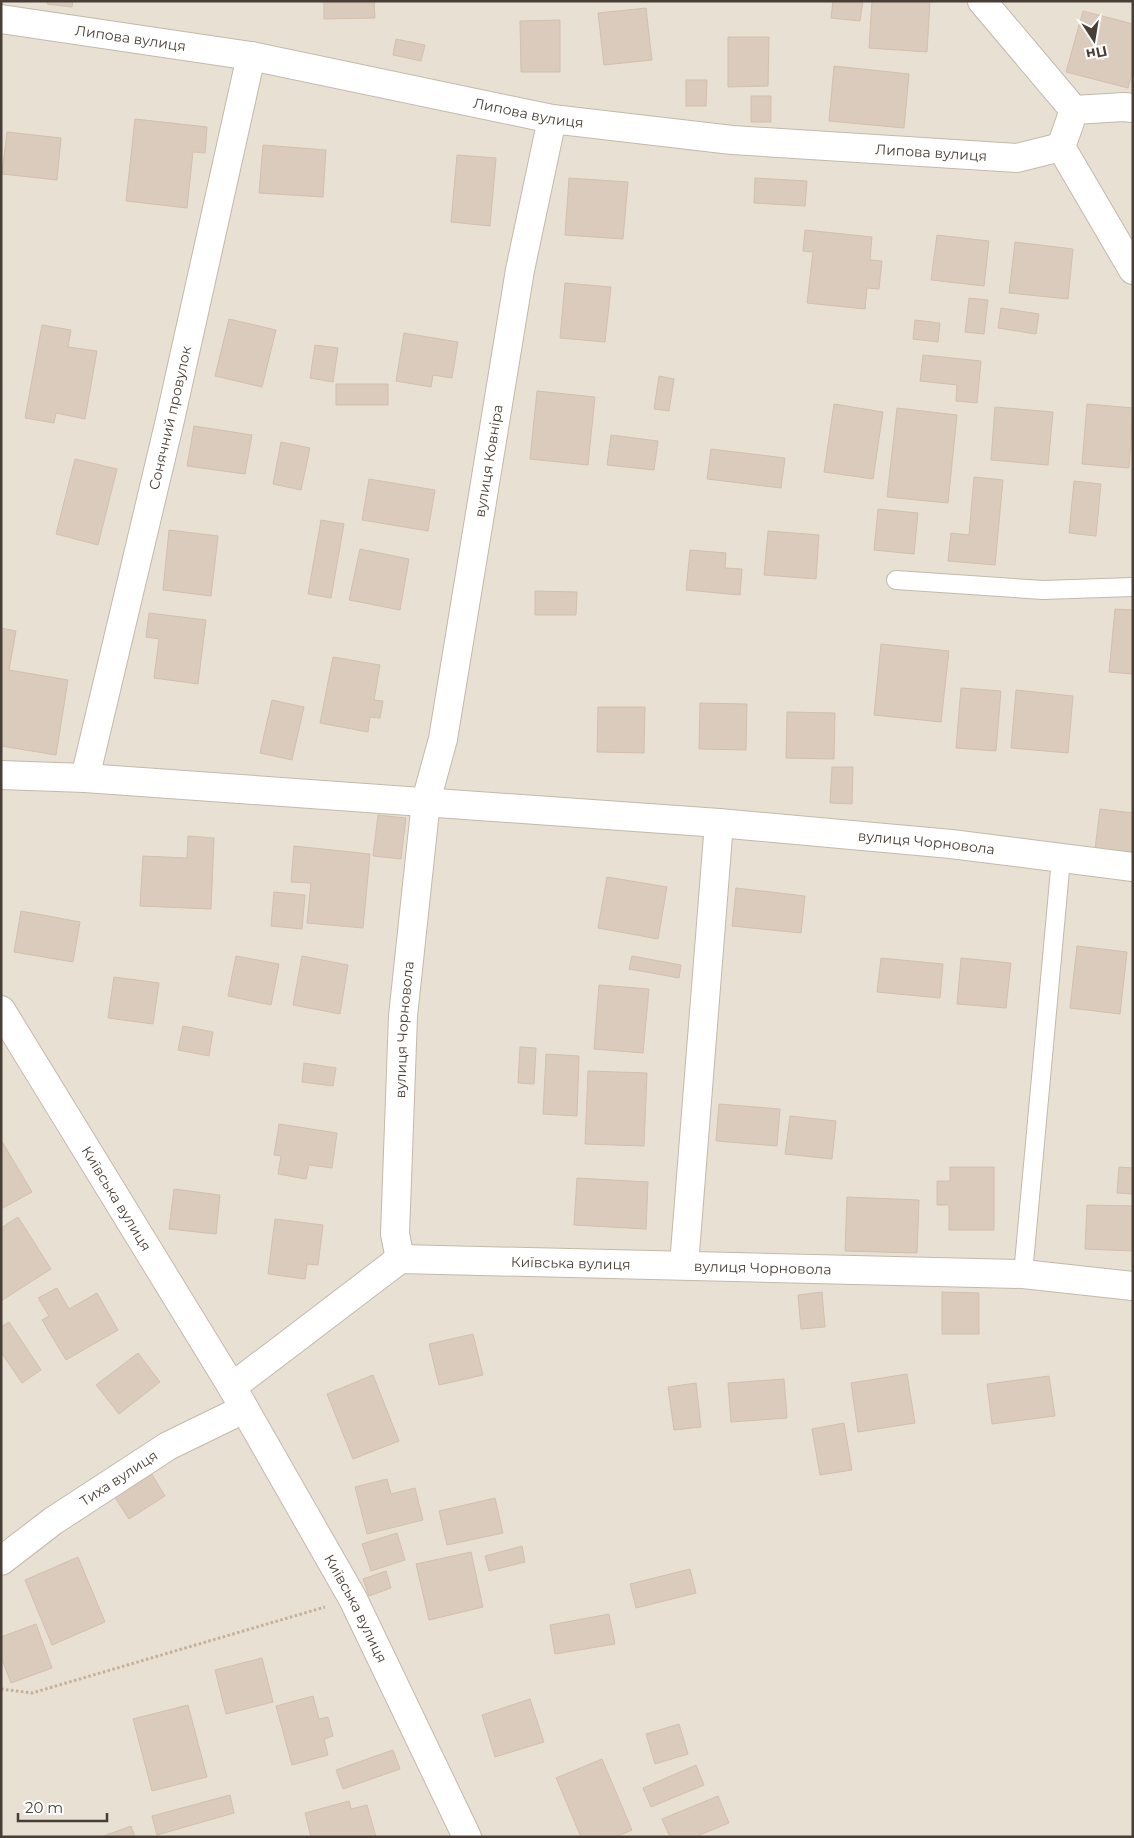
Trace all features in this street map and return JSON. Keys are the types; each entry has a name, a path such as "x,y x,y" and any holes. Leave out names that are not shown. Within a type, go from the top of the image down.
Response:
{"street":[{"path":"982,1 1074,110"},
{"name":"Липова вулиця","path":"1,19 251,56 552,119 732,140 1017,158 1061,147"},
{"name":"Сонячний провулок","path":"84,778 170,420 251,56"},
{"path":"1074,110 1133,108"},
{"path":"1074,110 1061,147 1133,270"},
{"name":"вулиця Ковніра","path":"426,801 443,739 520,270 552,119"},
{"name":"вулиця Чорновола","path":"1,775 84,778 719,823 951,844 1133,867"},
{"name":"вулиця Чорновола","path":"400,1259 395,1234 403,1016 426,801"},
{"name":"вулиця Чорновола","path":"719,823 684,1265 1023,1274 1133,1286"},
{"name":"Київська вулиця","path":"1,1010 238,1398 353,1599 467,1837"},
{"path":"238,1398 400,1259"},
{"name":"Київська вулиця","path":"400,1259 684,1265"},
{"name":"Тиха вулиця","path":"1,1561 53,1521 238,1398"}],"lane":[{"path":"896,580 1042,590 1133,587"},
{"path":"1023,1274 1061,859"}],"path":[{"path":"1,1689 32,1693 353,1599"}],"shaded area":[{"path":"1,1 1133,1 1133,1837 1,1837"}],"building":[{"path":"47,1 73,1 72,7 47,4"},
{"path":"324,1 374,1 375,18 324,19"},
{"path":"833,1 863,1 860,21 831,18"},
{"path":"872,1 930,1 927,52 869,48"},
{"path":"646,8 652,60 604,65 598,13"},
{"path":"1083,11 1133,24 1133,68 1128,88 1066,72"},
{"path":"560,20 560,72 521,72 520,21"},
{"path":"728,37 769,37 768,86 728,87"},
{"path":"396,39 425,45 421,61 393,55"},
{"path":"834,66 909,74 904,128 829,121"},
{"path":"686,80 707,80 706,106 686,106"},
{"path":"751,96 771,96 771,122 751,122"},
{"path":"135,119 207,127 205,153 193,152 187,208 126,201"},
{"path":"7,132 61,138 57,180 2,174"},
{"path":"263,145 326,150 323,197 259,193"},
{"path":"457,155 496,158 490,226 451,222"},
{"path":"569,178 628,182 623,239 565,235"},
{"path":"755,178 807,181 805,206 754,203"},
{"path":"805,230 872,237 870,260 882,261 879,289 867,288 865,309 807,303 813,252 803,251"},
{"path":"937,235 989,241 984,286 931,280"},
{"path":"1015,242 1073,249 1068,299 1009,293"},
{"path":"565,283 611,287 605,342 560,338"},
{"path":"969,298 988,300 984,334 965,332"},
{"path":"1001,308 1039,314 1036,334 998,328"},
{"path":"229,319 276,330 262,387 215,376"},
{"path":"915,320 940,323 938,342 913,339"},
{"path":"42,325 71,330 68,347 97,351 85,419 56,413 54,423 25,418"},
{"path":"404,333 458,342 452,378 433,375 431,387 396,381"},
{"path":"315,345 338,348 333,382 310,378"},
{"path":"923,355 981,361 977,403 956,401 957,385 920,381"},
{"path":"659,376 674,379 669,411 654,409"},
{"path":"336,384 388,384 388,405 336,405"},
{"path":"537,391 595,397 588,465 530,459"},
{"path":"834,404 883,412 873,479 824,472"},
{"path":"1087,404 1133,408 1129,468 1082,464"},
{"path":"995,407 1053,412 1048,465 991,460"},
{"path":"897,408 957,415 948,503 887,497"},
{"path":"194,426 252,435 245,474 187,466"},
{"path":"611,435 658,441 654,470 607,465"},
{"path":"281,442 310,448 301,490 273,484"},
{"path":"711,449 785,458 781,488 707,479"},
{"path":"75,459 117,469 98,545 56,534"},
{"path":"974,477 1003,480 995,565 948,561 951,533 969,535"},
{"path":"369,479 435,490 428,531 362,520"},
{"path":"1074,481 1101,484 1096,536 1069,533"},
{"path":"878,509 918,513 914,554 874,550"},
{"path":"321,520 344,524 331,598 308,594"},
{"path":"169,530 218,536 211,596 163,590"},
{"path":"768,531 819,535 816,579 764,575"},
{"path":"360,549 409,559 400,610 349,600"},
{"path":"690,550 726,553 725,568 742,569 740,595 686,590"},
{"path":"535,591 577,592 576,615 535,615"},
{"path":"1115,609 1133,610 1133,674 1109,672"},
{"path":"149,613 206,620 198,684 154,678 159,639 146,637"},
{"path":"1,628 16,631 9,670 68,680 56,755 1,746"},
{"path":"881,644 949,651 941,722 874,715"},
{"path":"333,657 380,665 374,700 383,701 380,718 370,717 368,732 320,723"},
{"path":"961,688 1001,691 996,751 956,748"},
{"path":"1016,690 1073,696 1068,753 1011,748"},
{"path":"272,700 304,707 292,760 260,753"},
{"path":"700,703 747,704 746,750 699,749"},
{"path":"598,707 645,707 644,753 597,752"},
{"path":"787,712 835,713 834,759 786,758"},
{"path":"832,767 853,767 852,804 830,803"},
{"path":"1100,809 1133,813 1133,853 1095,849"},
{"path":"378,815 406,818 401,859 373,856"},
{"path":"188,836 214,838 211,909 140,906 143,856 187,858"},
{"path":"294,846 370,854 363,928 307,923 311,883 291,882"},
{"path":"607,877 667,887 658,939 598,928"},
{"path":"736,888 805,896 801,933 732,926"},
{"path":"274,892 305,895 302,929 271,926"},
{"path":"21,911 80,922 73,962 14,952"},
{"path":"1077,946 1127,952 1120,1014 1070,1008"},
{"path":"236,956 279,964 271,1005 228,996"},
{"path":"302,956 348,965 340,1014 293,1005"},
{"path":"632,956 681,965 679,978 629,969"},
{"path":"881,958 943,964 940,998 877,992"},
{"path":"961,958 1011,963 1006,1008 957,1004"},
{"path":"114,977 159,983 153,1024 108,1018"},
{"path":"599,985 649,989 643,1053 594,1049"},
{"path":"183,1026 213,1032 209,1056 178,1050"},
{"path":"520,1047 536,1048 534,1084 518,1083"},
{"path":"546,1054 579,1056 577,1116 543,1114"},
{"path":"304,1063 336,1068 333,1086 302,1082"},
{"path":"588,1071 647,1073 644,1146 585,1144"},
{"path":"719,1104 780,1109 777,1146 716,1141"},
{"path":"790,1116 836,1121 832,1159 785,1154"},
{"path":"279,1124 337,1133 332,1168 309,1165 306,1179 278,1174 281,1156 274,1155"},
{"path":"1,1140 32,1192 1,1209"},
{"path":"950,1167 994,1167 994,1230 949,1230 949,1205 937,1205 937,1181 950,1181"},
{"path":"1119,1167 1133,1168 1133,1194 1117,1193"},
{"path":"577,1178 648,1182 646,1229 574,1225"},
{"path":"174,1189 220,1195 216,1234 169,1229"},
{"path":"847,1197 919,1200 917,1253 845,1251"},
{"path":"1087,1205 1133,1206 1133,1251 1085,1249"},
{"path":"18,1217 51,1269 1,1301 1,1228"},
{"path":"275,1219 323,1225 318,1265 307,1264 305,1279 268,1274"},
{"path":"57,1288 69,1309 97,1293 118,1330 66,1360 42,1320 49,1316 38,1298"},
{"path":"822,1292 825,1327 801,1329 798,1295"},
{"path":"942,1292 979,1293 979,1334 942,1334"},
{"path":"9,1322 41,1370 22,1383 1,1352 1,1327"},
{"path":"473,1334 483,1375 439,1385 429,1344"},
{"path":"138,1353 160,1382 119,1414 96,1385"},
{"path":"907,1374 915,1423 858,1432 851,1383"},
{"path":"373,1375 399,1441 353,1459 327,1394"},
{"path":"1049,1376 1055,1416 992,1424 987,1384"},
{"path":"784,1379 787,1418 731,1422 728,1383"},
{"path":"696,1383 701,1427 674,1430 668,1387"},
{"path":"844,1423 852,1470 820,1475 812,1429"},
{"path":"151,1473 165,1496 129,1519 114,1496"},
{"path":"387,1479 391,1494 415,1488 423,1520 367,1534 355,1487"},
{"path":"495,1498 503,1533 447,1545 439,1511"},
{"path":"397,1533 405,1560 371,1571 362,1544"},
{"path":"522,1546 525,1562 489,1571 485,1556"},
{"path":"471,1552 483,1607 429,1620 416,1564"},
{"path":"78,1557 105,1622 52,1645 25,1580"},
{"path":"690,1569 696,1593 636,1608 630,1584"},
{"path":"386,1571 391,1588 369,1596 363,1579"},
{"path":"609,1614 615,1644 555,1654 550,1625"},
{"path":"36,1624 52,1668 11,1683 1,1657 1,1637"},
{"path":"262,1658 273,1702 226,1714 215,1670"},
{"path":"313,1696 319,1719 328,1717 333,1736 324,1739 328,1755 292,1765 276,1706"},
{"path":"530,1699 544,1742 495,1757 482,1715"},
{"path":"188,1705 207,1777 152,1791 133,1719"},
{"path":"679,1724 688,1754 655,1764 646,1734"},
{"path":"393,1750 400,1769 343,1789 336,1770"},
{"path":"602,1759 632,1830 616,1837 581,1837 556,1778"},
{"path":"696,1765 704,1785 651,1807 643,1788"},
{"path":"230,1795 234,1813 157,1835 152,1816"},
{"path":"718,1796 729,1823 695,1837 670,1837 662,1819"},
{"path":"349,1801 351,1809 367,1805 376,1837 311,1837 305,1813"},
{"path":"131,1826 135,1837 101,1837"}]}
